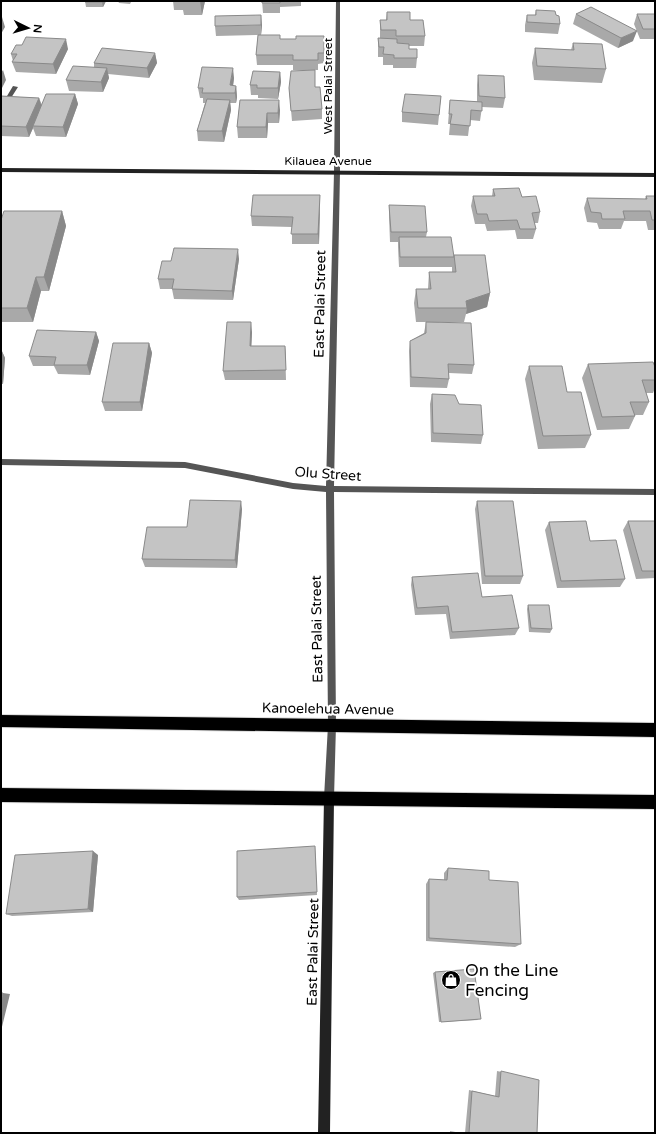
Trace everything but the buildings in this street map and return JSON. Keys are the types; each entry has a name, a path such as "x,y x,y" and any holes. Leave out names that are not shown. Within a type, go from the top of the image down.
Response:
{"highway":[{"name":"Kanoelehua Avenue","path":"1,721 655,730"},
{"path":"1,795 655,802"}],"street":[{"name":"West Palai Street","path":"337,172 338,1"},
{"path":"1,100 9,97 15,87"},
{"name":"Kilauea Avenue","path":"1,170 655,175"},
{"name":"East Palai Street","path":"324,1133 329,798 332,725 330,489 337,172"},
{"name":"Olu Street","path":"1,462 185,465 293,486 330,489 655,492"}],"place":[{"name":"On the Line Fencing","path":"451,980"}]}
